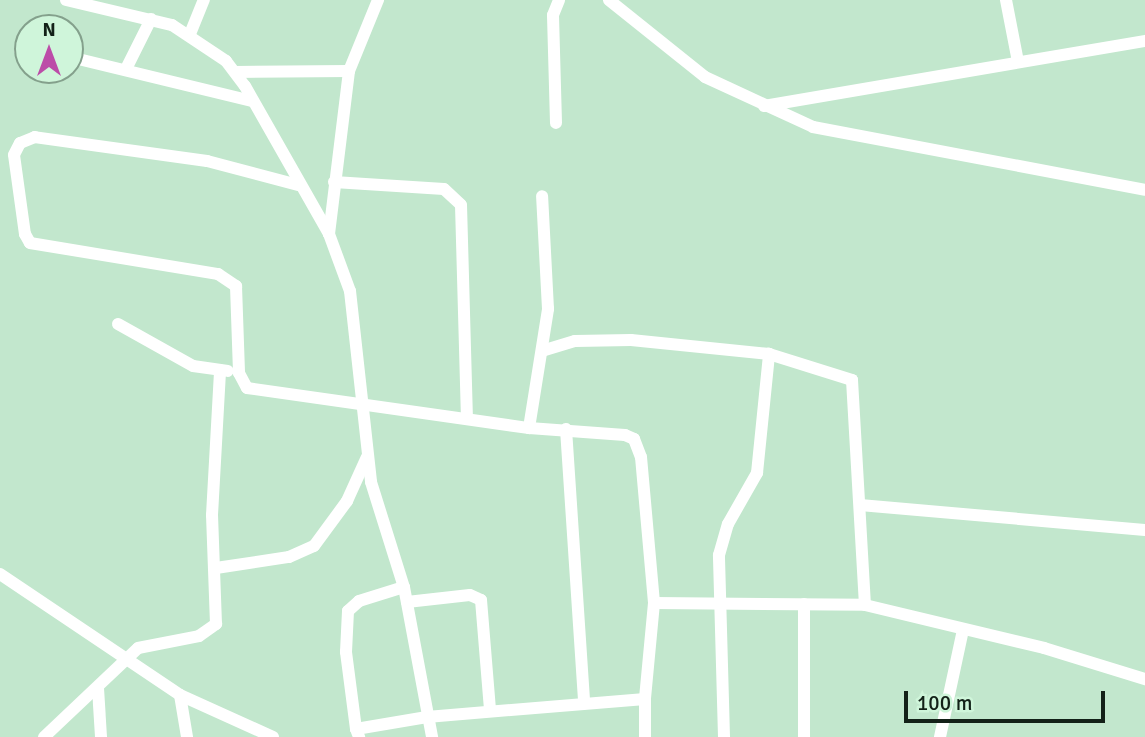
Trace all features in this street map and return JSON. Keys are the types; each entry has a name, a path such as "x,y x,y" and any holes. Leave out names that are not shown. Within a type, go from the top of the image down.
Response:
{"street":[{"path":"66,0 151,19 190,34 235,72 298,185 329,234 350,291 367,457 377,506 404,587 432,737"},
{"path":"190,34 204,0"},
{"path":"329,234 349,71 378,0"},
{"path":"556,123 553,15 559,0"},
{"path":"609,0 705,77 813,127 894,145 1145,190"},
{"path":"1006,0 1018,62"},
{"path":"126,69 151,19"},
{"path":"763,106 1145,41"},
{"path":"84,60 252,101"},
{"path":"235,72 349,71"},
{"path":"298,185 207,161 36,137 20,143 13,155 24,234 30,243 218,274 236,286 239,373 247,388 266,394 362,403 529,428 625,435 639,447 654,603 645,698 645,737"},
{"path":"334,182 444,189 461,205 467,419"},
{"path":"529,428 545,350 548,261 542,196"},
{"path":"118,324 193,366 239,373"},
{"path":"545,350 602,338 769,354 841,373 855,384 865,605"},
{"path":"724,737 719,555 728,524 757,473 769,354"},
{"path":"44,737 146,645 199,636 216,624 212,515 220,370"},
{"path":"566,429 584,702"},
{"path":"216,568 289,557 314,547 347,501 367,457"},
{"path":"860,505 1145,530"},
{"path":"0,574 180,695 273,737"},
{"path":"404,587 359,601 348,611 346,652 358,733 427,717 645,698"},
{"path":"407,602 470,595 481,600 490,710"},
{"path":"654,603 865,605 1044,648 1145,679"},
{"path":"804,604 804,737"},
{"path":"940,737 963,630"},
{"path":"98,688 101,737"},
{"path":"180,695 187,737"}]}
